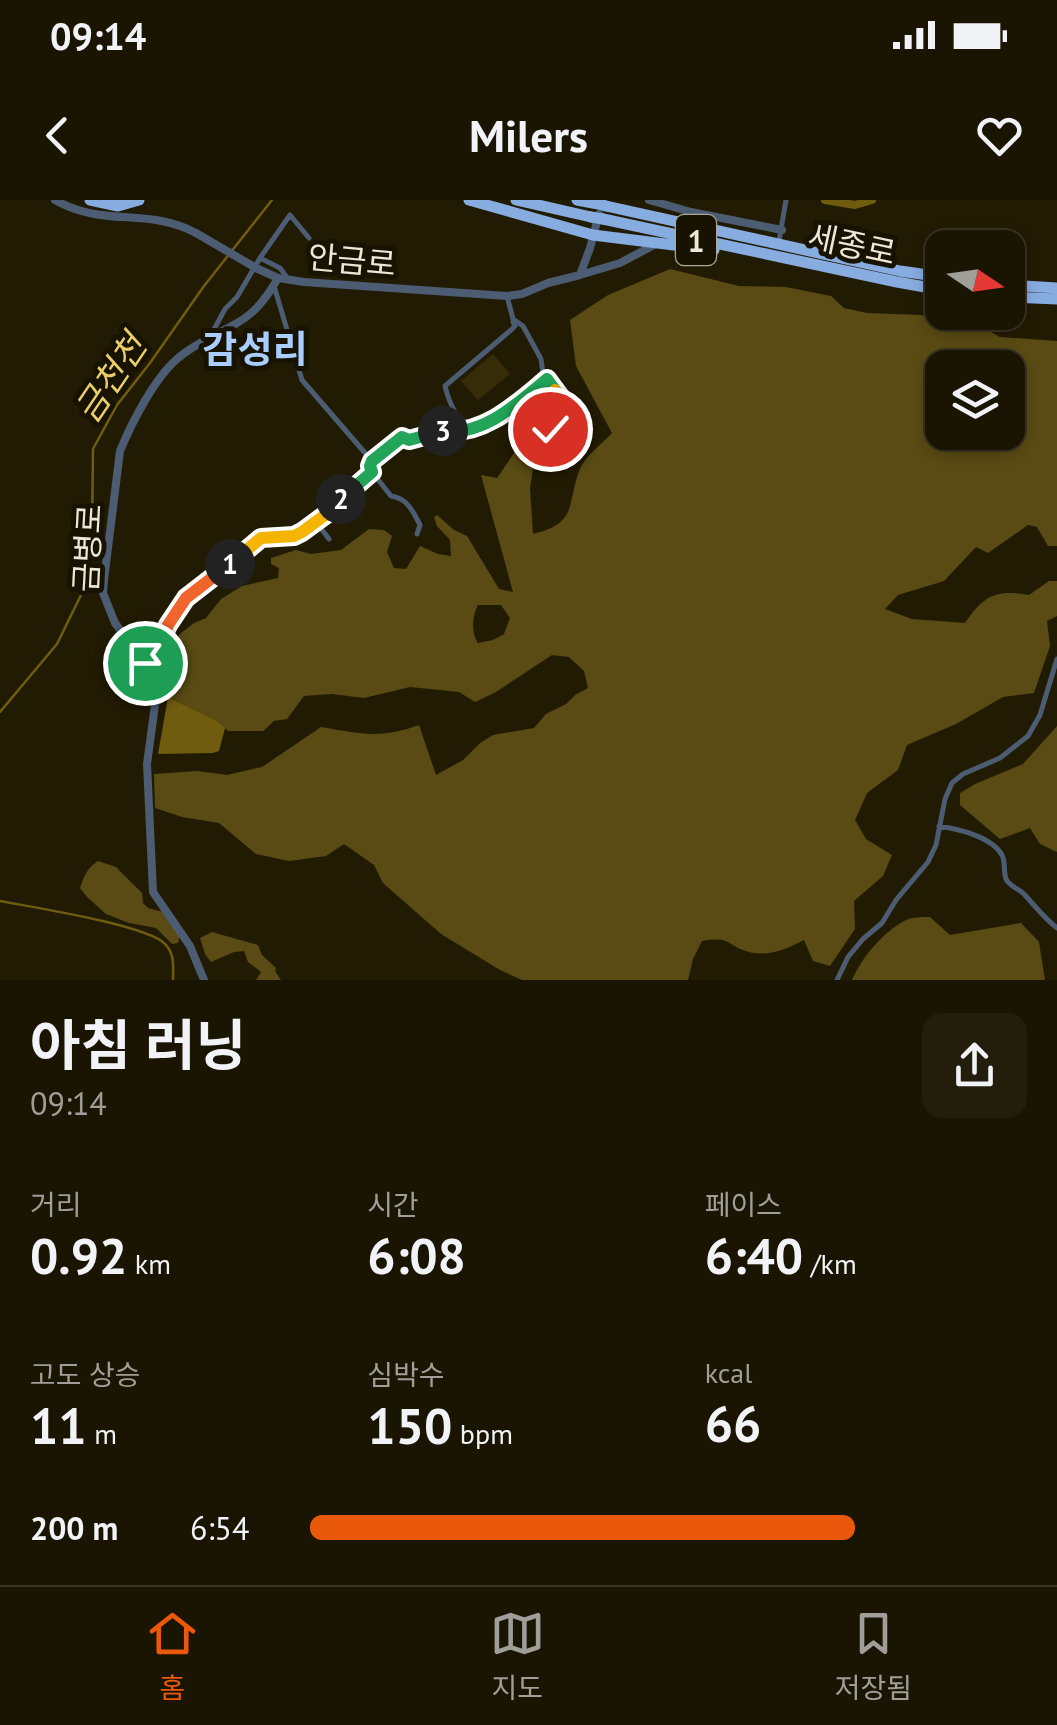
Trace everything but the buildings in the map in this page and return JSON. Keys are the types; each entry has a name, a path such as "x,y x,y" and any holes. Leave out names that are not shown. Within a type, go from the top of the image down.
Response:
{"highway":[{"path":"90,200 118,206 138,200"},
{"path":"113,200 122,200"},
{"path":"469,200 594,235 788,259"},
{"name":"세종로","path":"516,200 599,209 925,275"},
{"name":"세종로","path":"577,200 788,259 925,287"},
{"path":"1025,286 1057,288"},
{"path":"1025,298 1057,299"}],"street":[{"name":"안금로","path":"55,200 101,217 156,218 178,224 280,281 507,296 620,263 655,244"},
{"path":"649,200 782,230"},
{"path":"779,244 786,200"},
{"path":"580,275 599,209"},
{"path":"211,335 290,215 308,238"},
{"path":"260,258 280,268 302,380 372,461"},
{"name":"금병로","path":"204,980 190,946 153,892 147,764 157,690 145,663 114,623 103,594 120,451 127,435 177,358 250,314 280,281"},
{"path":"472,430 453,408 446,386 512,330 507,296"},
{"path":"512,320 523,326 543,373 576,417 579,436 550,429"},
{"path":"417,534 420,525 412,510 401,497 391,496 372,472 372,461 402,437 409,440 441,431 457,433 486,424 547,379"},
{"path":"517,403 529,444 543,454"},
{"path":"145,663 152,660 186,598 246,554 261,538 294,536 316,522 372,472"},
{"path":"316,522 328,539"},
{"path":"836,980 848,956 882,924 896,900 928,862 936,845 944,799 952,783 963,774 990,764 1028,736 1036,724 1057,659"},
{"path":"940,826 965,830 995,847 1004,858 1006,879 1057,928"}],"shaded area":[{"path":"670,269 739,286 786,287 831,296 844,308 867,313 925,316 925,330 987,330 1000,337 1057,341 1057,546 1048,546 1037,527 1028,525 988,553 976,547 944,581 898,595 885,609 912,619 965,623 992,596 1029,595 1049,581 1057,581 1057,616 1047,621 1050,646 1034,693 1003,697 956,724 907,745 898,770 867,793 855,820 866,839 892,855 883,876 854,901 855,929 830,966 813,961 804,940 764,954 749,952 724,940 712,940 702,941 688,980 522,980 441,934 383,883 374,865 344,844 326,856 289,861 256,854 219,823 155,808 154,774 197,771 227,775 262,767 321,727 370,734 419,725 436,775 463,760 493,735 534,728 546,714 588,688 584,671 569,657 552,655 475,702 459,692 410,687 364,698 304,696 287,719 274,721 263,731 228,731 217,721 168,697 159,660 180,634 206,618 221,599 242,586 278,578 279,568 271,564 271,558 296,550 311,554 341,550 369,529 384,530 392,536 387,552 394,568 406,569 420,546 451,556 450,540 437,526 437,515 467,536 499,589 513,592 481,475 497,478 514,453 533,469 533,534 564,518 582,464 612,433 576,366 570,320 608,295","holes":["478,605 501,605 510,618 504,634 478,643 473,624"]},
{"path":"493,354 510,374 478,400 461,381"},
{"path":"168,697 225,728 219,751 158,754"},
{"path":"1057,726 1057,852 1040,844 1030,828 1000,839 960,805 960,793 1023,764"},
{"path":"98,861 116,867 142,893 148,908 163,912 180,935 178,943 172,944 156,928 106,914 87,897 80,888 86,873"},
{"path":"930,917 950,935 1021,923 1039,942 1045,980 852,980 867,954 889,931 908,919"},
{"path":"212,932 258,945 281,980 256,980 261,972 248,962 244,951 211,962 200,938"}],"waterway":[{"name":"금천천","path":"0,712 57,644 82,593 92,533 93,449 117,405 272,200"},
{"path":"825,200 855,205 872,200"},
{"name":"금천천","path":"0,901 87,918 154,937 170,952 173,980"}],"district":[{"name":"감성리","path":"255,348"}],"route":[{"path":"145,663 152,660 186,598 246,554 261,538 294,536 313,525 372,472 372,461 402,437 409,440 441,431 472,430 547,379 576,417 579,432 550,429"}]}
